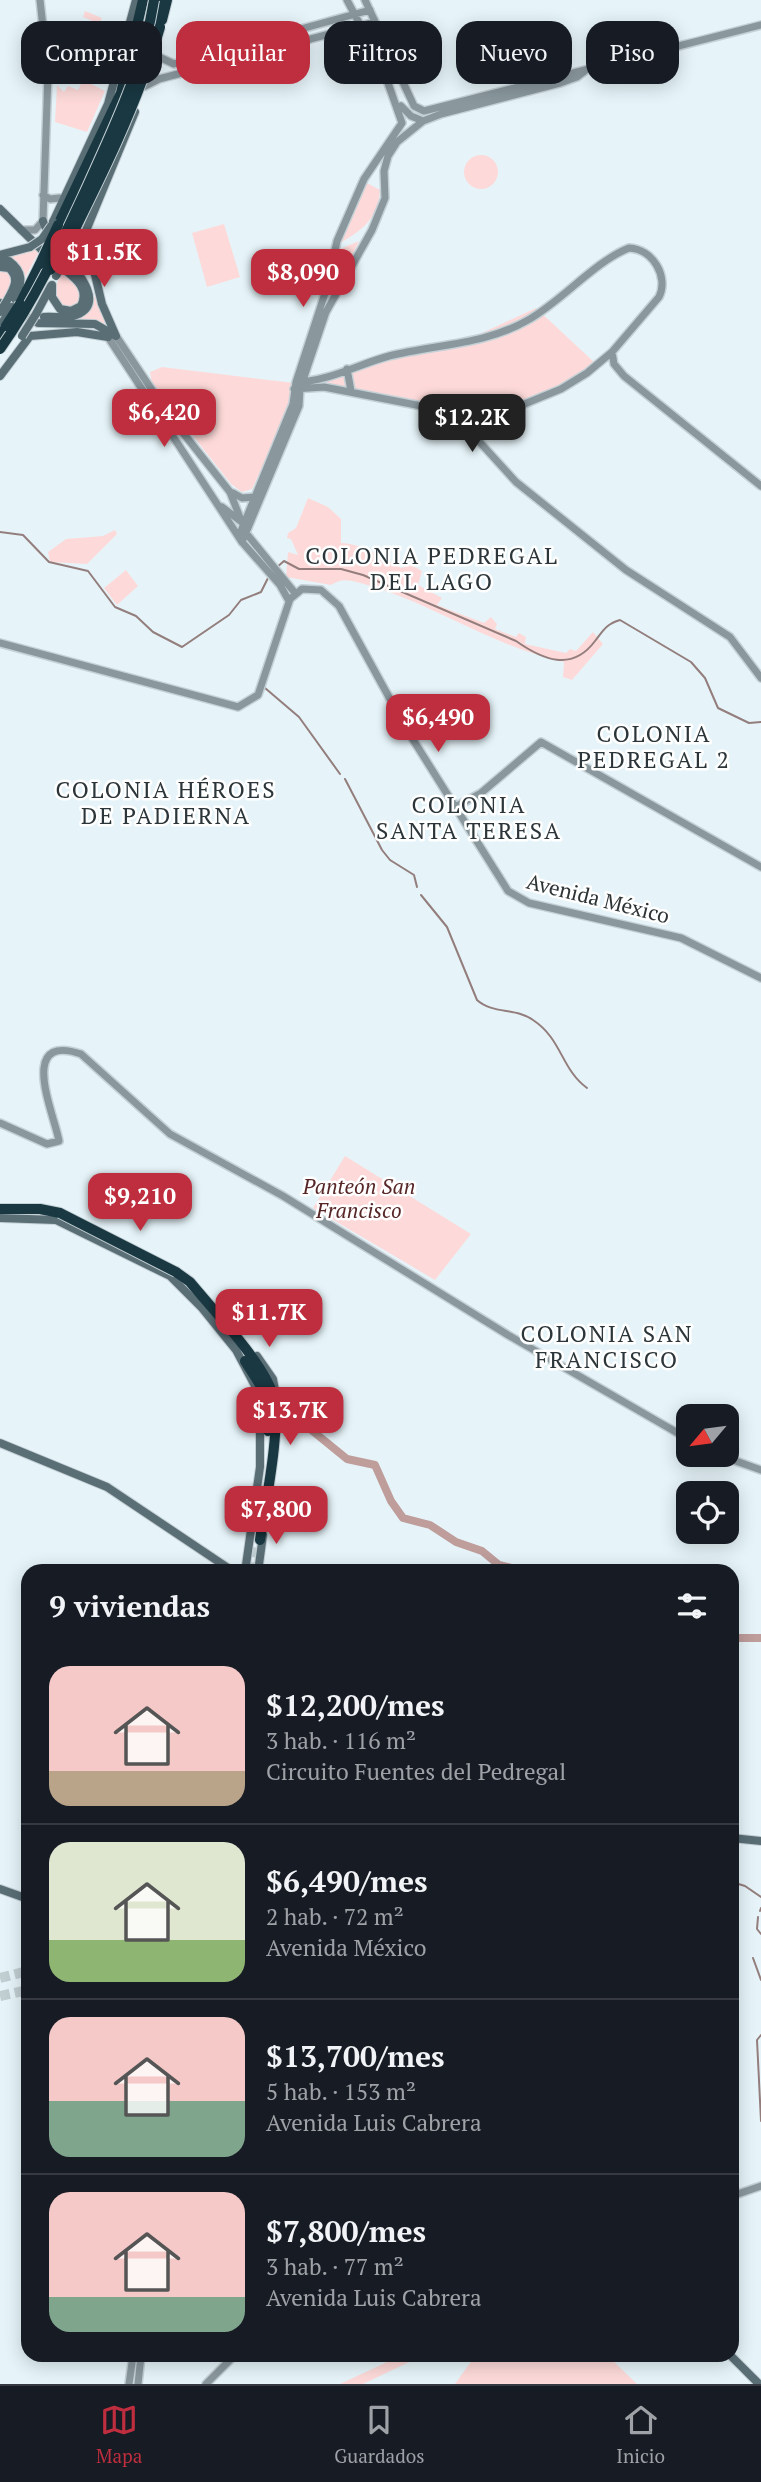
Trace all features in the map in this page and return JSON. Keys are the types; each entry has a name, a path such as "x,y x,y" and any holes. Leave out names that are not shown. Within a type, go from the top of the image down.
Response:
{"highway":[{"path":"0,352 19,334 21,307 51,223 121,93 143,0"},
{"path":"2,327 50,274 72,235 125,113 152,33 154,0"},
{"path":"50,274 124,106 150,28 154,0"},
{"path":"0,341 65,223 118,108 154,0"},
{"path":"0,352 59,261 112,152 141,88 167,0"},
{"path":"0,1212 41,1214 58,1219 175,1274 240,1336"},
{"path":"195,1291 261,1371 269,1385 275,1408"},
{"path":"195,1291 266,1389 271,1413 257,1539 275,1408 273,1379"},
{"path":"236,1350 262,1388 268,1436"},
{"path":"242,1361 268,1420"}],"main road":[{"path":"130,21 136,0"},
{"path":"162,23 167,0"},
{"path":"111,84 60,198 47,220 48,226 73,254 83,249 85,233 145,86"},
{"path":"0,255 30,247 42,239 102,118 113,84"},
{"path":"72,235 135,111"},
{"path":"0,209 80,283 85,295 81,306 71,311 60,309 52,297 50,274"},
{"path":"0,311 21,307 74,317 88,306 88,285 52,242 51,223"},
{"path":"85,233 112,337"},
{"path":"0,261 9,261 20,271 21,307 38,323 95,324 112,337"},
{"path":"72,266 78,268 98,289"},
{"path":"0,267 9,268 15,275 14,287 29,324 19,334 0,366"},
{"path":"21,307 52,285"},
{"path":"0,311 35,327 93,328 112,337"},
{"path":"0,376 30,336 77,332 112,337"},
{"path":"0,1212 46,1207 77,1217 176,1267 192,1278 242,1361"},
{"path":"0,1212 47,1218 73,1228 170,1276 205,1301"},
{"path":"73,1228 77,1217"},
{"path":"240,1336 273,1379 279,1399 259,1564"},
{"path":"247,1564 260,1467 261,1405"},
{"path":"0,1443 107,1487 222,1564"},
{"path":"248,1556 260,1558"},
{"path":"739,1839 761,1841"},
{"path":"0,1889 21,1896"},
{"path":"738,2362 759,2384"}],"street":[{"path":"21,230 35,230 51,223 43,195 48,73 40,0"},
{"path":"347,0 357,21"},
{"path":"365,0 375,21"},
{"path":"162,58 174,64 370,10"},
{"path":"679,46 761,25"},
{"path":"145,86 159,79 324,35"},
{"path":"404,84 414,106 420,110 575,70 586,70"},
{"path":"245,527 303,385 326,313 372,230 385,198 383,177 388,156 406,133 423,121 569,80 586,70"},
{"path":"245,527 299,406 314,320 328,284 337,241 364,179 402,123 398,103 390,84"},
{"path":"398,103 411,116 423,121"},
{"path":"43,195 50,200 60,198"},
{"path":"634,248 660,270 663,289 612,352 587,373 561,389 488,419 351,391 303,385 399,354 475,341 511,330 550,306 624,250 634,248"},
{"path":"112,337 230,492 245,527 289,602"},
{"path":"112,337 216,502 245,527"},
{"path":"612,352 614,364 624,376 761,486"},
{"path":"347,369 351,391"},
{"path":"299,406 308,395 324,387"},
{"path":"444,410 465,426 516,482 626,570 730,637 761,678"},
{"path":"204,484 213,484 218,478"},
{"path":"230,492 242,498 256,497"},
{"path":"216,502 245,527"},
{"path":"268,566 287,580 295,593"},
{"path":"280,586 295,593"},
{"name":"Avenida México","path":"295,593 302,589 317,589 330,595 339,606 407,730 501,883 515,897 529,903 695,942 761,978"},
{"path":"0,643 238,707 258,695 289,602 295,593"},
{"path":"455,807 481,793 541,742 761,867"},
{"path":"0,1123 47,1144 59,1142 42,1073 53,1055 71,1051 85,1057 170,1133 283,1196 508,1335 676,1432"},
{"path":"739,1462 761,1470"},
{"path":"739,2194 761,2186"},
{"path":"129,2384 132,2362"},
{"path":"138,2384 140,2362"},
{"path":"206,2384 228,2362"}],"green space":[{"path":"85,11 102,18 100,21 93,21 83,17"},
{"path":"81,84 91,84 105,91 87,132 55,122 57,85 64,92 68,86 78,90"},
{"path":"481,155 493,160 498,172 493,184 481,189 469,184 464,172 469,160"},
{"path":"363,181 380,190 376,209 367,224 337,245"},
{"path":"224,224 240,277 207,287 192,233"},
{"path":"359,241 325,312 314,324 336,251"},
{"path":"34,248 38,253 25,278 18,264 3,258"},
{"path":"0,269 8,270 13,282 3,302 0,298"},
{"path":"61,274 79,286 82,297 75,308 62,308 53,292"},
{"path":"94,295 106,326 95,321 75,320 88,312"},
{"path":"536,308 595,363 561,389 488,419 351,391 300,389 303,382 387,355 467,340"},
{"path":"162,367 294,383 291,405 252,489 242,492 231,484 152,384 150,372"},
{"path":"308,498 328,507 341,519 341,543 364,548 401,568 411,565 422,571 418,585 442,598 437,605 484,623 491,617 497,624 495,629 516,637 519,633 526,637 525,644 566,653 570,649 576,651 593,632 603,644 572,680 563,677 564,662 510,645 379,589 349,580 331,585 286,577 288,552 298,555 291,539 287,538 288,533 296,528"},
{"path":"115,530 117,534 87,564 50,562 48,552 66,539 103,536"},
{"path":"126,570 138,586 117,605 104,588"},
{"name":"Panteón San Francisco","path":"345,1156 471,1234 435,1280 313,1208"},
{"path":"387,2362 409,2362 363,2384 340,2384"},
{"path":"471,2362 614,2362 637,2384 455,2384"}],"waterway":[{"path":"0,532 23,535 49,562 88,571 115,607 136,616 153,632 182,647 229,615 241,600 261,592 268,578"},
{"path":"276,568 284,561 299,569 341,569 363,575 516,641 547,658 557,660 577,657 586,651 608,626 620,620 691,662 705,678 718,708 749,723 761,722"},
{"path":"265,688 299,717 340,774"},
{"path":"345,779 382,850 390,860 414,875 417,887"},
{"path":"421,895 447,927 477,1000 490,1007 533,1020 550,1036 572,1072 587,1088"},
{"path":"288,1411 347,1459 375,1465 391,1501 403,1518 430,1525 456,1542 482,1551 498,1564"},
{"path":"739,1638 761,1638"},
{"path":"739,1884 761,1897"},
{"path":"758,1917 757,1929 761,1934"},
{"path":"753,1958 761,1980"},
{"path":"761,2035 757,2040 761,2121"}],"tunnel":[{"path":"251,1564 254,1539"},
{"path":"0,1978 21,1973"},
{"path":"0,1996 21,1992"}],"district":[{"name":"COLONIA PEDREGAL DEL LAGO","path":"432,569"},
{"name":"COLONIA PEDREGAL 2","path":"654,747"},
{"name":"COLONIA HÉROES DE PADIERNA","path":"166,803"},
{"name":"COLONIA SANTA TERESA","path":"469,818"},
{"name":"COLONIA SAN FRANCISCO","path":"607,1347"}]}
